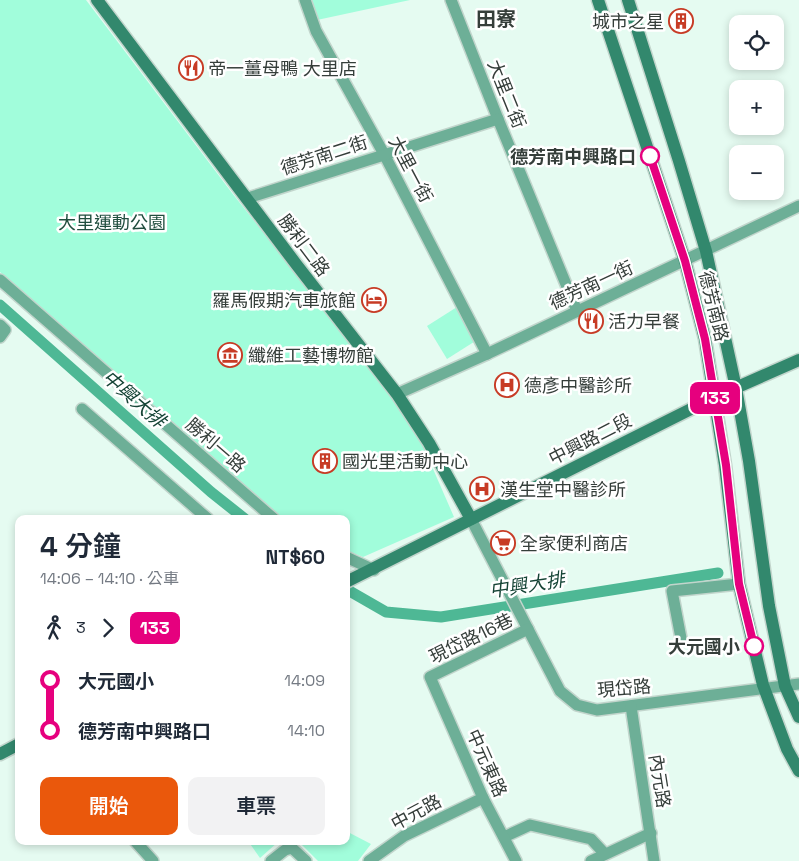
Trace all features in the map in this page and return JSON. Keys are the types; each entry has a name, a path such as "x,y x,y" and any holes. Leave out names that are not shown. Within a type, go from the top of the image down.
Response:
{"street":[{"name":"勝利二路","path":"97,0 296,264 397,394 429,443 471,519"},
{"name":"大里一街","path":"305,0 316,30 384,154 487,354"},
{"name":"大里二街","path":"452,0 498,119 577,311"},
{"name":"德芳南路","path":"598,0 685,261 705,339 715,397 726,465 739,584 765,690 784,741 799,771"},
{"name":"德芳南路","path":"628,0 680,161 706,251 736,388 769,606 785,686 799,717"},
{"name":"德芳南二街","path":"248,198 498,119"},
{"name":"德芳南一街","path":"397,394 487,354 799,206"},
{"name":"勝利一路","path":"0,280 267,515"},
{"path":"0,325 6,330 0,337"},
{"name":"中興路二段","path":"350,580 374,570 471,519 715,397 799,360"},
{"path":"82,409 203,515"},
{"name":"現岱路","path":"471,519 560,691 578,705 597,710 765,690 799,684"},
{"path":"350,558 374,570"},
{"path":"681,638 672,591 739,584"},
{"name":"現岱路16巷","path":"430,677 528,630"},
{"name":"中元東路","path":"430,677 483,798 516,861"},
{"name":"內元路","path":"631,706 654,861"},
{"path":"0,754 15,746"},
{"name":"中元路","path":"369,861 404,836 483,798"},
{"path":"504,837 530,825 591,839 605,854"},
{"path":"591,861 650,833"},
{"path":"139,845 153,861"},
{"path":"271,861 285,850 292,848 306,861"}],"green space":[{"name":"大里運動公園","path":"0,0 86,0 232,193 392,394 423,446 454,517 363,557 350,552 350,515 278,515 0,272"},
{"path":"310,0 410,0 317,20"},
{"path":"457,307 477,340 447,359 427,326"},
{"path":"350,833 371,844 358,861 318,861 302,845 350,845"},
{"path":"251,845 275,845 260,858"}],"waterway":[{"name":"中興大排","path":"0,305 211,492 240,515"},
{"name":"中興大排","path":"350,591 386,612 441,617 718,573"}],"bus line":[{"name":"133","path":"650,156 685,261 705,339 726,465 739,584 754,646"}],"place":[{"name":"城市之星","path":"681,21"},
{"name":"帝一薑母鴨 大里店","path":"191,68"},
{"name":"德芳南中興路口","path":"650,156"},
{"name":"羅馬假期汽車旅館","path":"374,300"},
{"name":"活力早餐","path":"591,321"},
{"name":"纖維工藝博物館","path":"230,355"},
{"name":"德彥中醫診所","path":"507,385"},
{"name":"國光里活動中心","path":"325,461"},
{"name":"漢生堂中醫診所","path":"482,489"},
{"name":"全家便利商店","path":"503,543"},
{"name":"大元國小","path":"754,646"}],"district":[{"name":"田寮","path":"496,19"}]}
